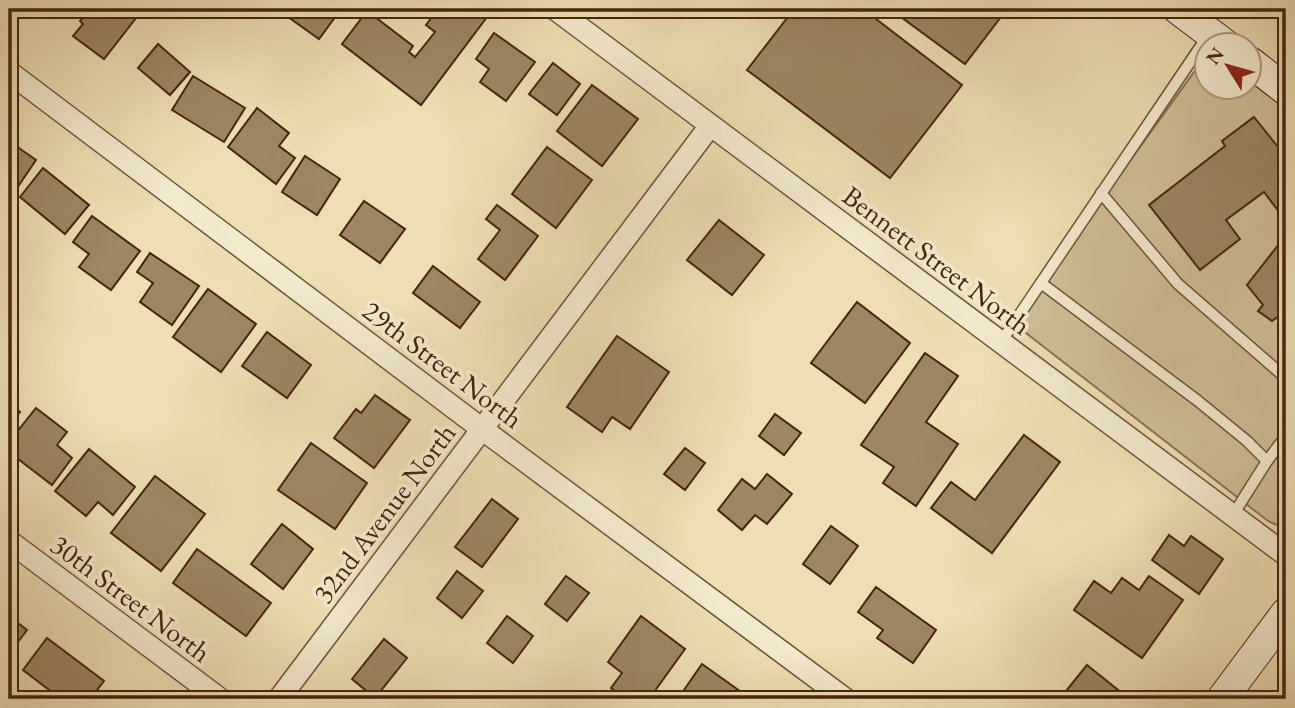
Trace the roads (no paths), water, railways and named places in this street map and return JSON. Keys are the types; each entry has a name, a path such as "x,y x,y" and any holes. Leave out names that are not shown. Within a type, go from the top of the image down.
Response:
{"street":[{"name":"Bennett Street North","path":"555,9 1286,555"},
{"path":"1178,9 1209,32"},
{"name":"29th Street North","path":"9,72 845,699"},
{"path":"1264,73 1286,90"},
{"name":"32nd Avenue North","path":"279,699 710,126"},
{"name":"30th Street North","path":"9,541 220,699"},
{"path":"1222,699 1286,613"}],"lane":[{"path":"1001,342 1101,193 1194,71"},
{"path":"1101,193 1178,284 1286,377"},
{"path":"1041,283 1198,401 1267,461"},
{"path":"1233,515 1286,436"}]}
